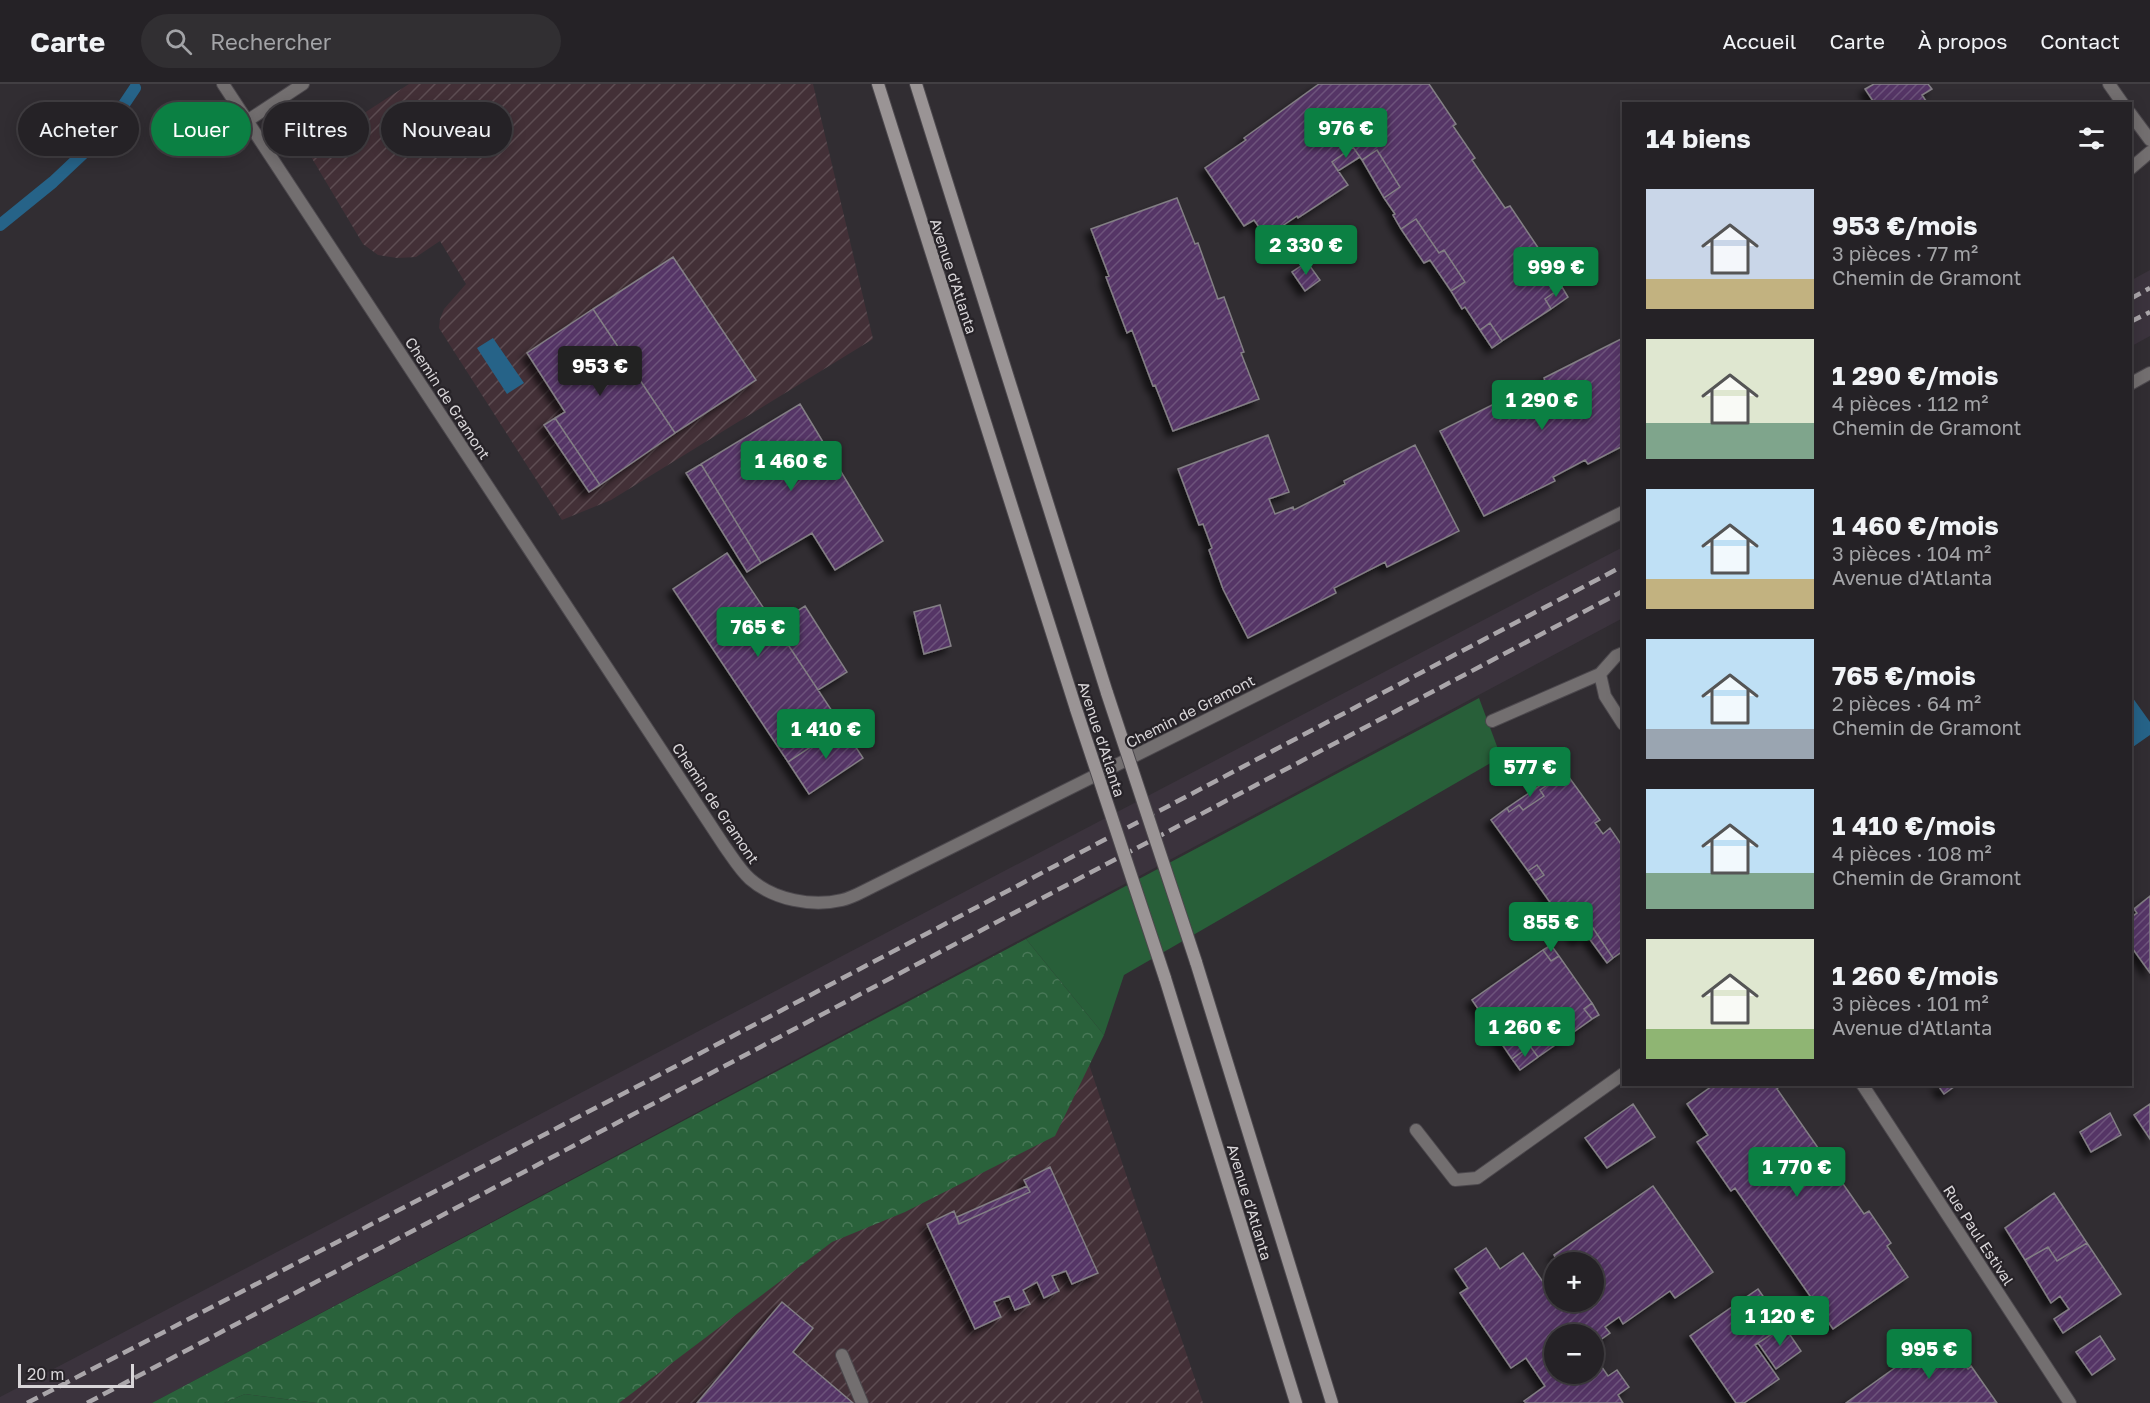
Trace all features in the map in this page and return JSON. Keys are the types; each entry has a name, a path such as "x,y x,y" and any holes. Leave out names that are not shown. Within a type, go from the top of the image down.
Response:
{"main road":[{"name":"Avenue d'Atlanta","path":"878,84 1076,709 1165,978 1296,1403"},
{"name":"Avenue d'Atlanta","path":"916,84 1107,693 1196,962 1332,1403"}],"street":[{"name":"Chemin de Gramont","path":"223,84 235,102"},
{"path":"251,118 303,84"},
{"path":"2109,84 2122,102"},
{"path":"2132,116 2150,140"},
{"name":"Chemin de Gramont","path":"251,127 740,869 770,892 788,899 825,902 844,900 868,889 1622,512"},
{"path":"2132,167 2150,152"},
{"path":"2132,383 2150,373"},
{"path":"1492,722 1600,674 1616,656 1622,653"},
{"path":"1600,674 1605,696 1622,722"},
{"path":"1416,1130 1455,1180 1477,1178 1622,1075"},
{"name":"Rue Paul Estival","path":"1863,1086 2070,1403"},
{"path":"842,1355 862,1403"}],"shaded area":[{"path":"409,84 813,84 873,339 611,500 562,520 439,328 444,309 466,284 440,241 416,257 397,258 378,255 363,244 311,156 369,156 369,110 381,102 381,156 512,156 512,102 381,102"},
{"path":"2150,270 2150,336 2132,346 2132,280"},
{"path":"1622,548 1622,619 152,1403 0,1403 0,1397"},
{"path":"1065,993 1203,1403 606,1403"}],"green space":[{"path":"1479,698 1501,757 1124,975 1104,1035 1026,939"},
{"path":"1026,939 1104,1035 1055,1136 905,1212 832,1242 619,1403 317,1403 245,1394 224,1403 152,1403"},
{"path":"245,1394 317,1403 224,1403"}],"water":[{"path":"493,338 524,383 507,394 477,348"},
{"path":"2132,697 2150,722 2150,735 2132,748"}],"building":[{"path":"1319,84 1429,84 1456,124 1453,126 1475,158 1472,160 1505,208 1510,206 1562,287 1545,299 1551,309 1502,341 1490,323 1480,330 1465,307 1462,309 1451,291 1465,282 1444,250 1439,253 1416,219 1401,229 1393,215 1395,214 1384,198 1400,187 1377,150 1362,160 1353,147 1332,162 1348,185 1266,237 1254,220 1244,226 1205,168"},
{"path":"1874,84 1928,84 1932,89 1922,95 1927,102 1874,102 1865,89"},
{"path":"1353,147 1360,157 1338,171 1332,162"},
{"path":"1377,150 1400,187 1384,198 1362,160"},
{"path":"1177,198 1195,244 1198,243 1218,299 1224,297 1244,352 1241,353 1259,399 1173,431 1132,330 1127,333 1091,229"},
{"path":"1416,219 1439,253 1444,250 1465,282 1451,291 1430,260 1424,263 1401,229"},
{"path":"673,257 756,380 675,433 593,309"},
{"path":"1307,262 1320,280 1305,291 1292,272"},
{"path":"1562,287 1568,297 1551,309 1545,299"},
{"path":"593,309 675,433 600,485 555,418 565,412 527,353"},
{"path":"1490,323 1502,341 1492,348 1480,330"},
{"path":"1622,339 1622,447 1588,464 1585,460 1553,477 1555,481 1484,516 1440,431 1545,381 1544,378"},
{"path":"800,404 883,541 835,570 812,533 761,563 701,464"},
{"path":"555,418 600,485 589,492 544,425"},
{"path":"1268,435 1289,492 1269,499 1275,514 1293,507 1294,510 1345,484 1344,481 1415,445 1459,531 1387,567 1385,562 1334,588 1336,593 1248,638 1223,589 1209,550 1212,548 1203,524 1199,525 1178,469"},
{"path":"701,464 761,563 747,572 686,473"},
{"path":"727,553 842,726 788,762 673,589"},
{"path":"940,605 951,646 924,654 914,612"},
{"path":"805,606 847,672 818,690 775,625"},
{"path":"842,726 863,758 809,794 788,762"},
{"path":"1563,769 1600,820 1595,823 1603,834 1610,828 1622,846 1622,952 1613,958 1593,928 1586,934 1577,921 1568,928 1535,881 1544,875 1537,865 1528,871 1491,820 1507,808 1509,812 1519,805 1523,810 1544,796 1540,790 1550,783 1548,780"},
{"path":"1548,780 1550,783 1540,790 1544,796 1523,810 1519,805 1509,812 1507,808"},
{"path":"1537,865 1544,875 1535,881 1528,871"},
{"path":"2150,896 2150,973 2132,948 2132,917 2137,913 2134,909"},
{"path":"1577,921 1586,934 1577,940 1568,928"},
{"path":"1593,928 1613,958 1607,963 1586,934"},
{"path":"1551,945 1559,956 1551,961 1543,950"},
{"path":"1543,950 1551,961 1559,956 1592,1003 1584,1009 1592,1019 1538,1057 1530,1046 1512,1059 1472,1000"},
{"path":"1592,1003 1599,1015 1592,1019 1584,1009"},
{"path":"1530,1046 1538,1057 1520,1070 1512,1059"},
{"path":"1712,1086 1779,1086 1777,1089 1864,1214 1869,1211 1891,1243 1887,1246 1908,1277 1833,1329 1735,1188 1731,1191 1697,1142 1708,1135 1687,1104"},
{"path":"1938,1086 1955,1086 1944,1094"},
{"path":"1633,1104 1655,1137 1607,1168 1585,1138"},
{"path":"2150,1104 2150,1139 2134,1115"},
{"path":"2110,1113 2121,1135 2091,1152 2080,1132"},
{"path":"1050,1167 1098,1273 1072,1284 1066,1271 1052,1276 1059,1291 1044,1298 1037,1282 1023,1290 1030,1304 1015,1310 1009,1296 994,1302 1001,1317 975,1329 927,1224 954,1211 959,1224 1030,1192 1024,1180"},
{"path":"1027,1186 1030,1192 959,1224 957,1217"},
{"path":"1653,1186 1713,1272 1675,1298 1670,1291 1623,1324 1619,1317 1605,1327 1610,1333 1604,1337 1604,1324 1544,1324 1544,1384 1604,1384 1604,1370 1608,1376 1617,1370 1629,1387 1618,1395 1623,1403 1526,1403 1524,1401 1545,1386 1526,1358 1511,1368 1460,1293 1468,1288 1455,1269 1486,1248 1500,1269 1523,1253 1544,1281 1544,1312 1604,1312 1604,1252 1558,1252"},
{"path":"2054,1193 2087,1243 2057,1261 2048,1247 2025,1260 2005,1228"},
{"path":"2087,1243 2121,1294 2063,1333 2054,1319 2069,1309 2060,1296 2051,1303 2025,1260 2048,1247 2057,1261"},
{"path":"1758,1289 1784,1326 1755,1345 1779,1379 1744,1403 1736,1403 1690,1336"},
{"path":"782,1302 813,1328 793,1352 853,1403 697,1403"},
{"path":"1784,1326 1801,1351 1776,1369 1758,1343"},
{"path":"1942,1334 1968,1369 1971,1366 1997,1403 1846,1403"},
{"path":"2100,1336 2115,1359 2092,1375 2076,1352"}],"waterway":[{"path":"0,225 53,182 104,134 135,88"}],"railway":[{"path":"2132,298 2150,288"},
{"path":"2132,321 2150,312"},
{"path":"27,1403 659,1075 1622,567"},
{"path":"87,1403 1622,592"}]}
